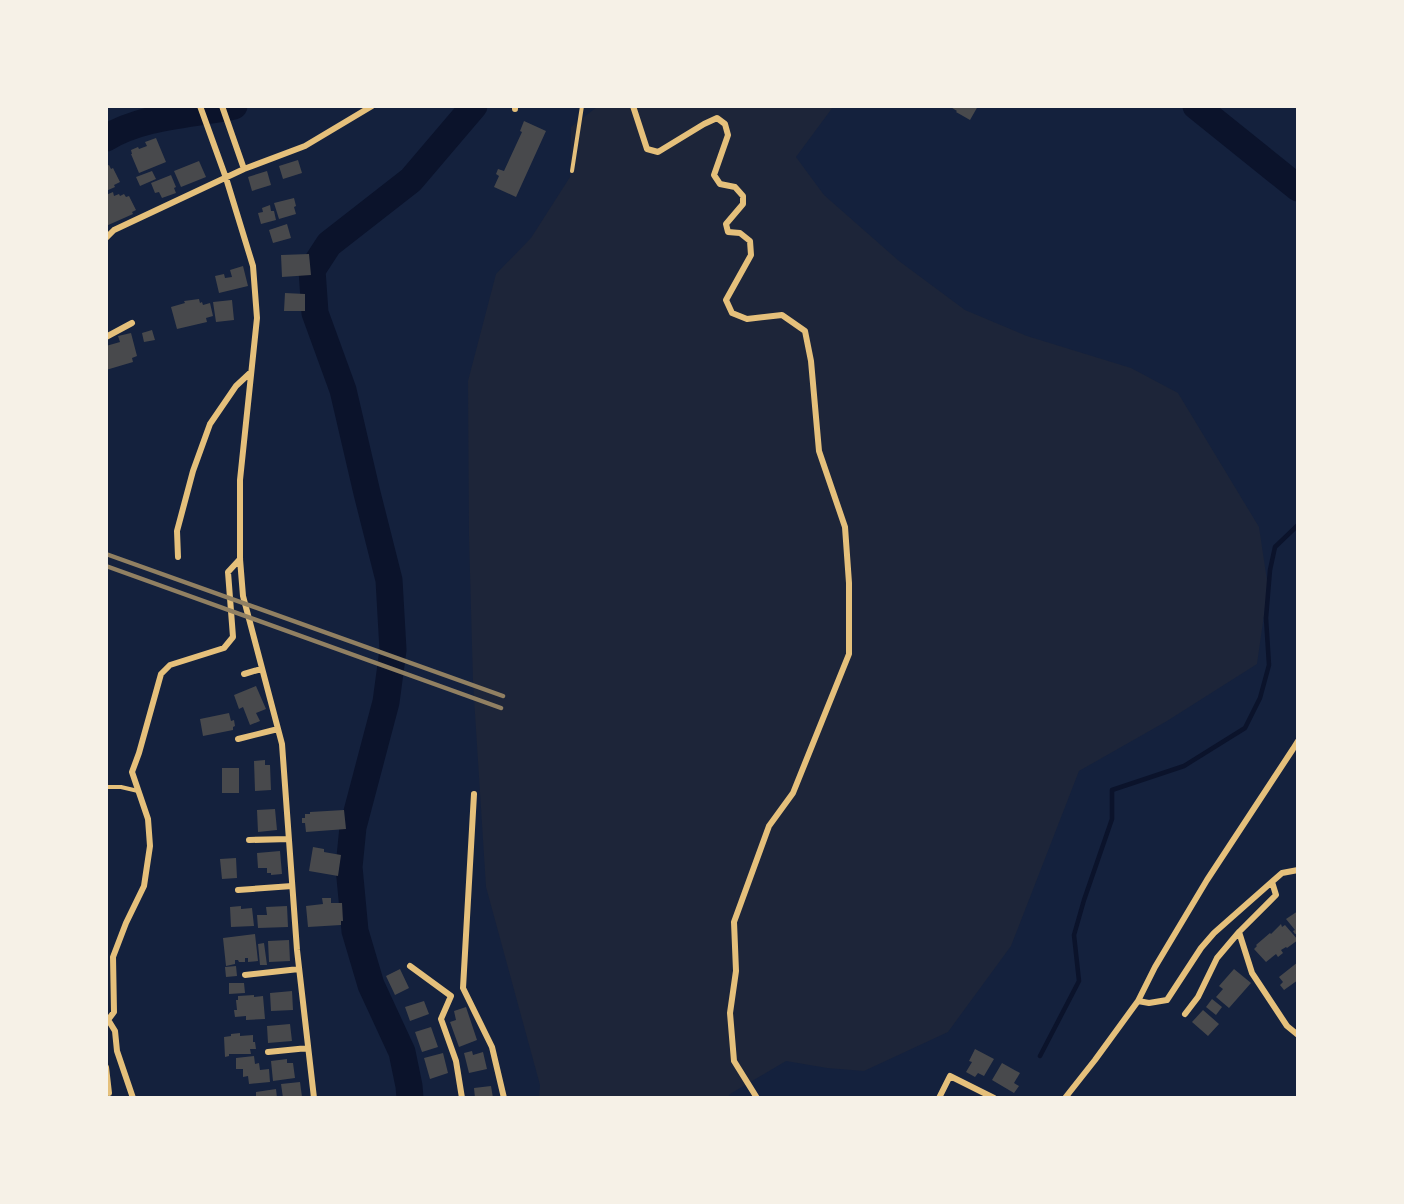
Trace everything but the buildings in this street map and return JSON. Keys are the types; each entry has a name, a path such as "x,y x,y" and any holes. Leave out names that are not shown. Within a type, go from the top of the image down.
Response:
{"street":[{"path":"200,106 226,178 253,266 257,318 240,480 240,559 243,596 282,744 299,969 314,1098"},
{"path":"222,106 244,169"},
{"path":"106,238 114,230 244,169 305,146 372,106"},
{"path":"633,106 647,149 658,152 717,118 725,124 728,135 714,175 720,184 735,187 743,196 743,204 726,224 728,232 740,233 750,241 751,255 726,300 732,313 747,319 782,315 805,332 811,361 819,450 845,527 849,583 849,654 793,793 769,826 734,922 736,971 730,1012 734,1061 757,1098"},
{"path":"106,337 132,323"},
{"path":"178,557 177,531 193,471 210,424 236,386 251,372"},
{"path":"133,1098 117,1051 115,1031 107,1019 114,1012 112,957 144,886 150,846 148,819 132,772 161,674 170,665 224,648 233,638 228,572 240,559"},
{"path":"244,674 261,669"},
{"path":"238,739 278,729"},
{"path":"1065,1098 1138,1001 1155,967 1207,880 1298,741"},
{"path":"474,794 463,988 492,1047 504,1098"},
{"path":"249,840 289,839"},
{"path":"1138,1001 1149,1003 1167,1000 1207,940 1282,873 1298,870"},
{"path":"1185,1014 1197,997 1217,958 1276,895 1272,882"},
{"path":"238,890 292,886"},
{"path":"1239,933 1252,973 1287,1026 1298,1035"},
{"path":"410,966 451,996"},
{"path":"245,975 299,969"},
{"path":"462,1098 456,1061 441,1019 451,996 463,988"},
{"path":"268,1052 308,1048"},
{"path":"106,1066 109,1094"},
{"path":"939,1098 950,1076 994,1098"}],"lane":[{"path":"572,171 582,106"},
{"path":"106,787 121,787 138,791"}],"shaded area":[{"path":"597,107 833,107 796,157 824,195 899,261 965,310 1027,336 1131,368 1178,393 1259,527 1268,587 1257,664 1167,721 1079,771 1011,946 948,1032 864,1071 786,1061 728,1097 539,1097 540,1085 486,887 473,682 468,381 496,274 531,238 570,177 571,127"}],"waterway":[{"path":"106,138 121,130 153,120 234,106"},
{"path":"410,1098 402,1052 371,985 355,931 349,867 353,827 386,702 393,650 389,580 343,390 315,313 312,270 329,244 411,180 474,106"},
{"path":"1196,106 1298,188"},
{"path":"1040,1056 1079,981 1074,935 1112,819 1112,790 1184,766 1245,728 1260,698 1269,665 1266,618 1270,570 1275,547 1298,525"}],"railway":[{"path":"106,554 503,696"},
{"path":"106,566 501,708"}]}
